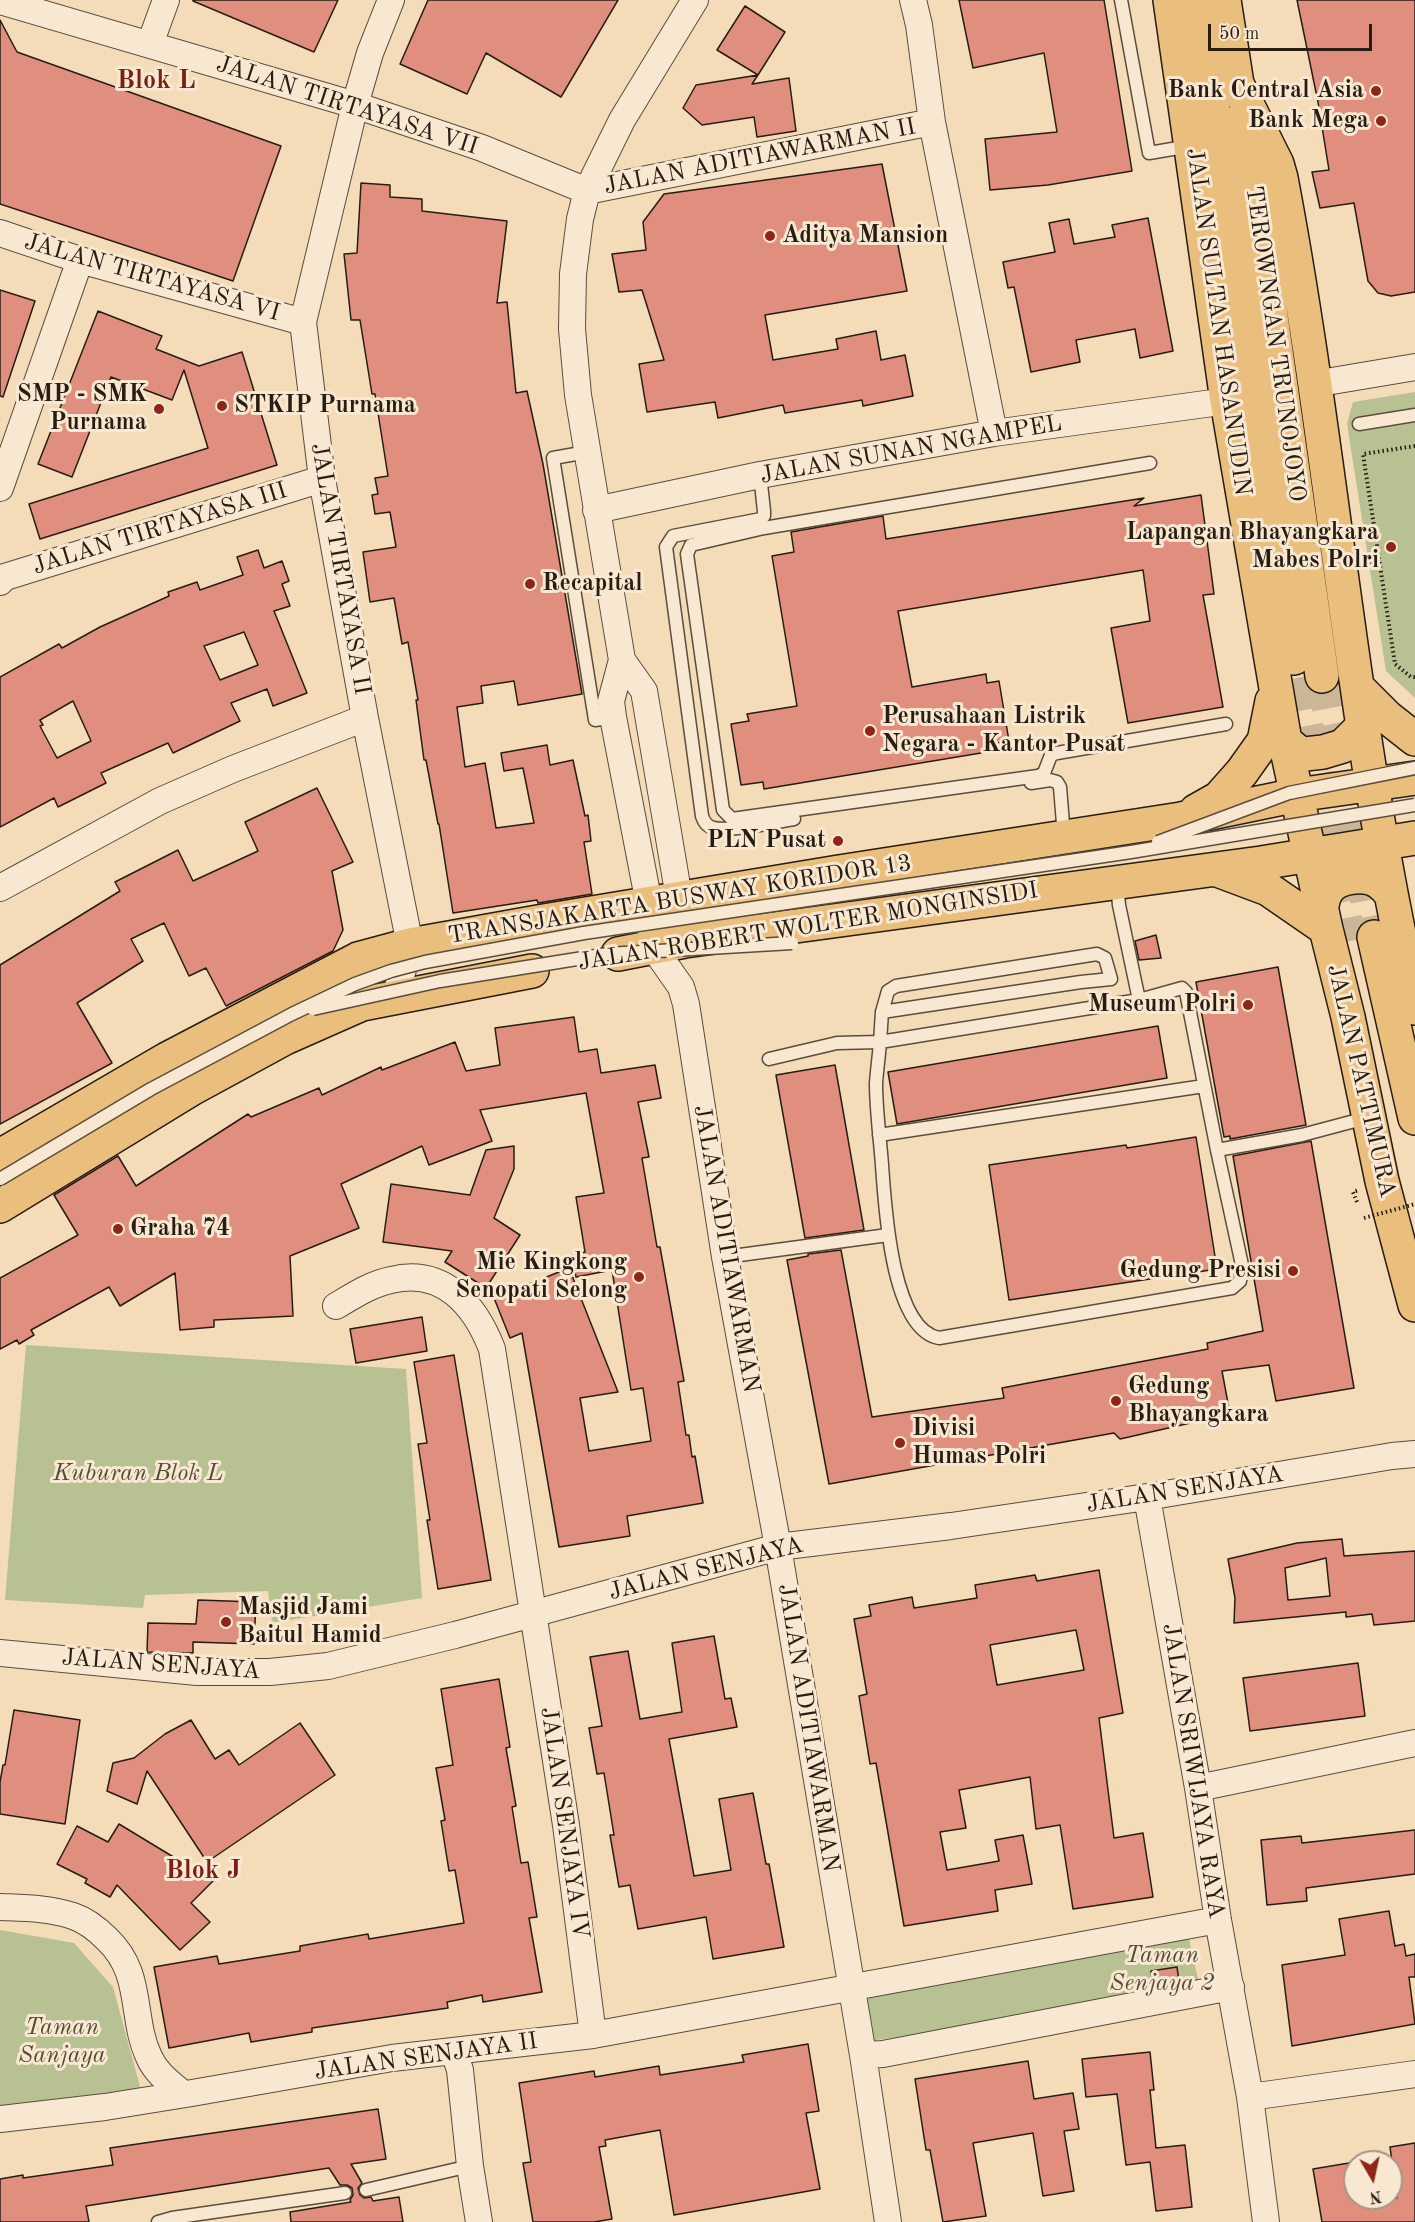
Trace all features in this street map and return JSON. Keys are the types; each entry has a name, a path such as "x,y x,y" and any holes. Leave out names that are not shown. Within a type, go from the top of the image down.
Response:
{"main road":[{"name":"JALAN SULTAN HASANUDIN","path":"1170,0 1227,401 1298,678 1285,741 1311,855"},
{"path":"1195,0 1223,86 1277,164 1281,177 1314,384 1362,727 1382,843 1408,905 1354,931"},
{"path":"1223,86 1224,0"},
{"name":"TEROWNGAN TRUNOJOYO","path":"1223,86 1230,211 1298,678"},
{"name":"TEROWNGAN TRUNOJOYO","path":"1223,86 1298,678"},
{"path":"1191,146 1230,211"},
{"path":"1181,819 1219,798 1242,772 1264,741 1298,678"},
{"path":"1358,688 1387,717 1415,739"},
{"path":"1285,741 1298,752 1305,754 1323,752 1343,746 1362,727"},
{"name":"JALAN ROBERT WOLTER MONGINSIDI","path":"0,1156 167,1059 358,958 410,945 839,872 1181,819 1297,795 1415,778"},
{"name":"JALAN ROBERT WOLTER MONGINSIDI","path":"0,1206 193,1088 285,1038 362,1004 653,946 1100,887 1415,838"},
{"name":"JALAN PATTIMURA","path":"1311,855 1354,931 1415,1008"},
{"path":"1215,869 1268,889 1354,931"},
{"path":"1402,891 1368,878 1350,878 1334,884 1327,891 1354,931 1415,1118"},
{"path":"1354,931 1402,1174 1415,1215"},
{"name":"JALAN PATTIMURA","path":"1354,931 1348,1017 1382,1181 1415,1305"},
{"path":"167,1059 193,1088"}],"street":[{"path":"150,44 166,0"},
{"name":"JALAN TIRTAYASA II","path":"391,0 370,53 355,105 303,322 322,479 365,718 410,945 394,997"},
{"name":"JALAN ADITIAWARMAN","path":"681,987 685,941 664,902 613,717 611,701 622,660 587,452 572,329 573,274 580,219 587,191 622,120 695,0"},
{"path":"913,0 919,25 932,122 994,433"},
{"name":"JALAN TIRTAYASA VII","path":"0,1 355,105 482,148 564,184 587,191"},
{"name":"JALAN ADITIAWARMAN II","path":"587,191 932,122"},
{"name":"JALAN TIRTAYASA VI","path":"0,233 80,260 303,322"},
{"path":"0,488 80,260"},
{"path":"1314,384 1415,367"},
{"name":"JALAN SUNAN NGAMPEL","path":"596,510 760,475 994,433 1227,401"},
{"name":"JALAN TIRTAYASA III","path":"2,575 322,479"},
{"name":"JALAN ADITIAWARMAN","path":"622,660 644,691 664,902 653,946 681,987 686,1004 725,1257 778,1547 863,2055 888,2222"},
{"path":"0,888 160,801 233,769 365,718"},
{"name":"JALAN SENJAYA IV","path":"336,1306 367,1288 390,1280 410,1277 432,1280 447,1286 469,1307 486,1333 492,1349 566,1825 593,2035"},
{"name":"JALAN SENJAYA","path":"0,1653 197,1672 270,1672 328,1666 455,1635 778,1547 951,1526 1415,1454"},
{"name":"JALAN SRIWIJAYA RAYA","path":"1147,1497 1250,2097 1266,2222"},
{"path":"1198,1788 1415,1743"},
{"path":"0,1907 39,1909 73,1916 99,1931 119,1950 131,1976 143,2039 149,2057 165,2079 183,2094"},
{"name":"JALAN SENJAYA II","path":"0,2119 105,2107 392,2058 593,2035 1218,1920"},
{"path":"863,2055 895,2052 1231,1987"},
{"path":"454,2052 460,2070 470,2166 479,2222"},
{"path":"1250,2097 1415,2074"}],"lane":[{"path":"1121,0 1149,153 1191,146"},
{"path":"1359,424 1415,415"},
{"path":"587,452 553,458 595,720 613,717"},
{"path":"1048,775 725,829 712,828 704,824 666,548 673,536 1150,463"},
{"path":"760,475 763,523"},
{"path":"763,523 691,545 687,549 723,810 726,814 732,819 1048,775 1060,787 1064,838"},
{"path":"1048,775 1052,755 1057,753 1226,724"},
{"path":"1131,852 1289,794 1415,768"},
{"name":"TRANSJAKARTA BUSWAY KORIDOR 13","path":"0,1179 152,1089 292,1014 356,984 425,962 596,932 1131,852 1415,805"},
{"path":"932,920 1100,887 1119,905 1139,1000"},
{"path":"292,1014 451,979 608,954 804,941"},
{"path":"769,1059 837,1043 880,1042 1139,1000 1185,989 1242,1265 1240,1281 1232,1288 939,1338 925,1333 909,1311 900,1289 888,1235 876,1082 880,1042 882,1012 888,991 896,986 1097,954 1105,958 1111,979"},
{"path":"882,1012 1134,976"},
{"path":"879,1135 1204,1086"},
{"path":"1217,1150 1302,1135 1369,1117"},
{"path":"725,1257 888,1235"},
{"path":"366,2190 470,2166"},
{"path":"158,2222 345,2193"}],"path":[{"path":"1415,447 1364,454 1395,664 1411,677 1415,677"},
{"path":"1364,1218 1415,1204"}],"green space":[{"name":"Lapangan Bhayangkara Mabes Polri","path":"1415,392 1415,698 1386,671 1347,424 1353,402"},
{"name":"Kuburan Blok L","path":"26,1345 406,1369 422,1598 272,1623 268,1591 145,1595 143,1608 5,1600"},
{"name":"Taman Sanjaya","path":"0,1930 74,1943 113,1987 142,2094 0,2113"},
{"name":"Taman Senjaya 2","path":"1189,1939 1201,1992 863,2042 858,1992"}],"building":[{"path":"193,0 338,0 314,52 193,1"},
{"path":"428,0 618,0 561,97 486,53 467,94 400,64"},
{"path":"959,0 1104,0 1132,171 1048,185 990,190 985,139 1057,132 1044,53 973,68"},
{"path":"1297,0 1415,0 1415,292 1391,296 1378,293 1368,281 1354,203 1320,208 1312,172 1329,170"},
{"path":"745,6 785,32 758,75 717,50"},
{"path":"0,20 17,52 281,146 233,281 0,204"},
{"path":"758,75 752,84 789,78 796,131 757,137 754,117 702,125 683,108 696,85"},
{"name":"Aditya Mansion","path":"882,164 907,291 765,315 773,360 838,349 836,339 876,331 881,360 905,355 913,396 863,406 862,400 785,413 783,405 718,418 715,402 647,412 639,364 664,360 642,290 619,292 612,254 646,250 643,222 664,194"},
{"path":"361,183 390,185 390,197 422,199 422,211 507,221 497,303 507,302 516,393 527,391 543,464 582,694 518,705 514,681 481,686 483,703 457,707 465,767 485,763 496,828 534,823 523,768 504,771 501,753 547,745 550,765 573,760 585,816 588,815 591,841 584,842 592,894 453,913 439,824 426,760 424,760 416,700 418,700 408,642 402,644 394,598 370,602 363,552 396,547 390,512 375,514 372,495 378,494 375,478 388,476 360,320 351,320 344,254 357,253"},
{"path":"1148,218 1173,351 1140,358 1135,329 1076,340 1080,362 1031,372 1014,287 1008,288 1003,262 1055,252 1049,223 1069,219 1074,244 1115,237 1112,225"},
{"path":"0,290 35,301 3,397 0,396"},
{"path":"98,311 162,336 156,349 199,366 242,352 277,465 40,539 29,504 208,448 184,370 172,400 111,377 72,477 38,464"},
{"path":"1201,495 1214,594 1203,595 1223,707 1128,723 1111,628 1150,621 1143,570 898,611 912,687 986,674 987,683 999,681 1009,741 992,744 993,751 764,789 763,782 741,785 731,724 749,721 747,714 797,706 772,556 794,552 791,532 883,516 886,539 1144,498 1134,506"},
{"path":"258,550 264,568 282,561 289,581 282,584 290,606 274,611 307,693 273,706 267,689 231,703 240,721 173,753 168,743 101,773 106,783 58,807 54,798 0,827 0,677 59,644 62,648 100,627 169,596 168,592 197,582 200,590 243,575 237,557","holes":["244,632 258,665 220,680 204,646","73,701 91,741 57,758 40,726 43,725 40,720"]},
{"path":"317,788 353,862 332,871 343,930 333,951 226,1006 206,968 189,976 164,923 131,939 143,961 77,1003 112,1063 0,1124 0,965 120,891 115,882 178,850 193,881 258,851 245,822"},
{"path":"1156,935 1161,958 1139,960 1135,941"},
{"path":"1278,967 1306,1125 1230,1139 1230,1136 1224,1137 1196,982"},
{"path":"574,1017 579,1052 597,1049 601,1073 655,1065 661,1098 638,1102 649,1157 642,1158 684,1381 678,1382 686,1435 689,1435 692,1457 695,1456 703,1503 627,1516 630,1536 559,1547 522,1333 510,1338 494,1298 569,1268 618,1392 580,1398 589,1451 651,1441 643,1388 631,1390 612,1270 576,1277 572,1255 585,1252 576,1197 604,1193 586,1093 480,1110 492,1141 429,1165 422,1146 341,1184 359,1228 290,1256 293,1316 214,1320 214,1327 180,1330 175,1273 120,1306 109,1287 31,1330 34,1335 19,1344 17,1340 0,1349 0,1278 78,1235 54,1195 118,1156 136,1186 248,1114 251,1117 319,1088 322,1095 381,1067 382,1070 455,1042 466,1071 500,1065 495,1028"},
{"path":"1158,1026 1167,1078 897,1124 888,1072"},
{"path":"835,1065 864,1230 805,1238 776,1075"},
{"path":"1196,1137 1217,1269 1009,1300 989,1165"},
{"path":"1311,1141 1354,1388 1276,1401 1269,1365 1222,1371 1230,1414 1120,1439 1114,1433 829,1484 787,1260 808,1256 808,1254 841,1250 872,1417 1004,1398 1002,1388 1208,1349 1207,1343 1263,1331 1233,1156"},
{"path":"514,1146 514,1169 494,1218 520,1235 486,1288 445,1262 452,1251 383,1242 391,1184 470,1195 486,1150"},
{"path":"422,1317 427,1351 356,1363 350,1329"},
{"path":"454,1355 491,1580 438,1589 418,1444 427,1443 414,1362"},
{"path":"1342,1539 1344,1556 1415,1551 1415,1621 1374,1625 1372,1614 1346,1617 1346,1612 1234,1623 1235,1598 1228,1559 1297,1543","holes":["1326,1558 1330,1596 1288,1600 1285,1568"]},
{"path":"1099,1570 1123,1713 1099,1718 1114,1838 1143,1833 1153,1897 1073,1909 1060,1825 1036,1829 1030,1777 959,1790 966,1828 940,1832 947,1870 999,1861 995,1840 1023,1835 1032,1884 995,1890 998,1911 904,1926 876,1763 870,1764 859,1696 867,1694 854,1619 871,1616 869,1605 912,1597 914,1608 977,1598 975,1585 1035,1575 1037,1581","holes":["1076,1630 1084,1670 997,1685 990,1645"]},
{"name":"Masjid Jami Baitul Hamid","path":"198,1600 256,1602 254,1644 193,1642 193,1653 147,1652 148,1623 196,1624"},
{"path":"714,1636 725,1699 731,1698 737,1727 669,1739 694,1876 731,1870 719,1799 753,1793 784,1947 713,1959 706,1917 638,1929 630,1885 619,1887 610,1835 614,1835 604,1773 597,1774 589,1728 602,1726 590,1657 628,1651 640,1719 682,1712 672,1643"},
{"path":"1358,1663 1365,1716 1250,1731 1243,1678"},
{"path":"499,1679 510,1747 506,1748 516,1806 512,1807 521,1863 528,1862 537,1917 529,1918 542,1992 483,2002 482,1995 447,2002 448,2008 312,2028 312,2032 251,2042 249,2033 169,2048 154,1967 217,1956 219,1964 300,1951 300,1946 368,1934 369,1939 464,1923 455,1870 449,1871 441,1821 445,1820 436,1768 453,1765 441,1689"},
{"path":"14,1710 80,1720 65,1824 0,1814 0,1782"},
{"path":"191,1720 215,1759 229,1750 239,1765 300,1723 335,1775 207,1862 147,1771 137,1804 107,1791 113,1763 134,1758 165,1734"},
{"path":"119,1824 213,1881 191,1903 210,1922 180,1950 117,1885 110,1897 85,1883 87,1879 57,1864 77,1826 108,1842"},
{"path":"1415,1830 1415,1874 1306,1888 1307,1901 1267,1905 1261,1840 1301,1836 1302,1843"},
{"path":"1389,1911 1395,1946 1404,1944 1406,1956 1415,1954 1415,1977 1409,1977 1415,2024 1292,2046 1282,1965 1345,1955 1339,1919"},
{"path":"1177,1967 1179,1982 1153,1987 1151,1971"},
{"path":"808,2044 819,2111 806,2113 820,2189 674,2215 660,2130 605,2140 606,2146 599,2147 612,2219 594,2222 533,2222 523,2163 531,2162 519,2083 594,2071 595,2077 659,2066 660,2075 744,2062 742,2055"},
{"path":"1150,2052 1154,2090 1150,2090 1156,2148 1185,2145 1192,2207 1156,2211 1150,2162 1126,2165 1117,2094 1086,2097 1082,2059"},
{"path":"1028,2061 1034,2099 1073,2093 1079,2129 1064,2131 1074,2191 1043,2196 1033,2133 973,2143 986,2216 943,2222 930,2150 926,2150 915,2079"},
{"path":"378,2109 386,2159 351,2164 362,2183 358,2188 360,2195 364,2198 371,2197 373,2201 399,2197 403,2222 291,2222 290,2212 351,2202 352,2188 340,2185 329,2168 86,2206 89,2222 0,2222 0,2179 23,2175 23,2178 113,2165 110,2148"},
{"path":"1415,2143 1415,2222 1322,2222 1313,2169 1343,2164 1343,2210 1403,2210 1403,2150 1390,2150 1390,2147"}],"tunnel":[{"path":"1322,676 1374,937"},
{"path":"1297,678 1350,941"}],"place":[{"name":"Bank Central Asia","path":"1376,91"},
{"name":"Bank Mega","path":"1381,121"},
{"name":"Aditya Mansion","path":"770,236"},
{"name":"STKIP Purnama","path":"222,406"},
{"name":"SMP - SMK Purnama","path":"159,409"},
{"name":"Lapangan Bhayangkara Mabes Polri","path":"1391,547"},
{"name":"Recapital","path":"530,584"},
{"name":"Perusahaan Listrik Negara - Kantor Pusat","path":"870,731"},
{"name":"PLN Pusat","path":"838,841"},
{"name":"Museum Polri","path":"1248,1005"},
{"name":"Graha 74","path":"118,1229"},
{"name":"Gedung Presisi","path":"1293,1271"},
{"name":"Mie Kingkong Senopati Selong","path":"639,1277"},
{"name":"Gedung Bhayangkara","path":"1116,1401"},
{"name":"Divisi Humas Polri","path":"900,1443"},
{"name":"Masjid Jami Baitul Hamid","path":"226,1622"}],"district":[{"name":"Blok L","path":"156,81"},
{"name":"Blok J","path":"203,1871"}]}
